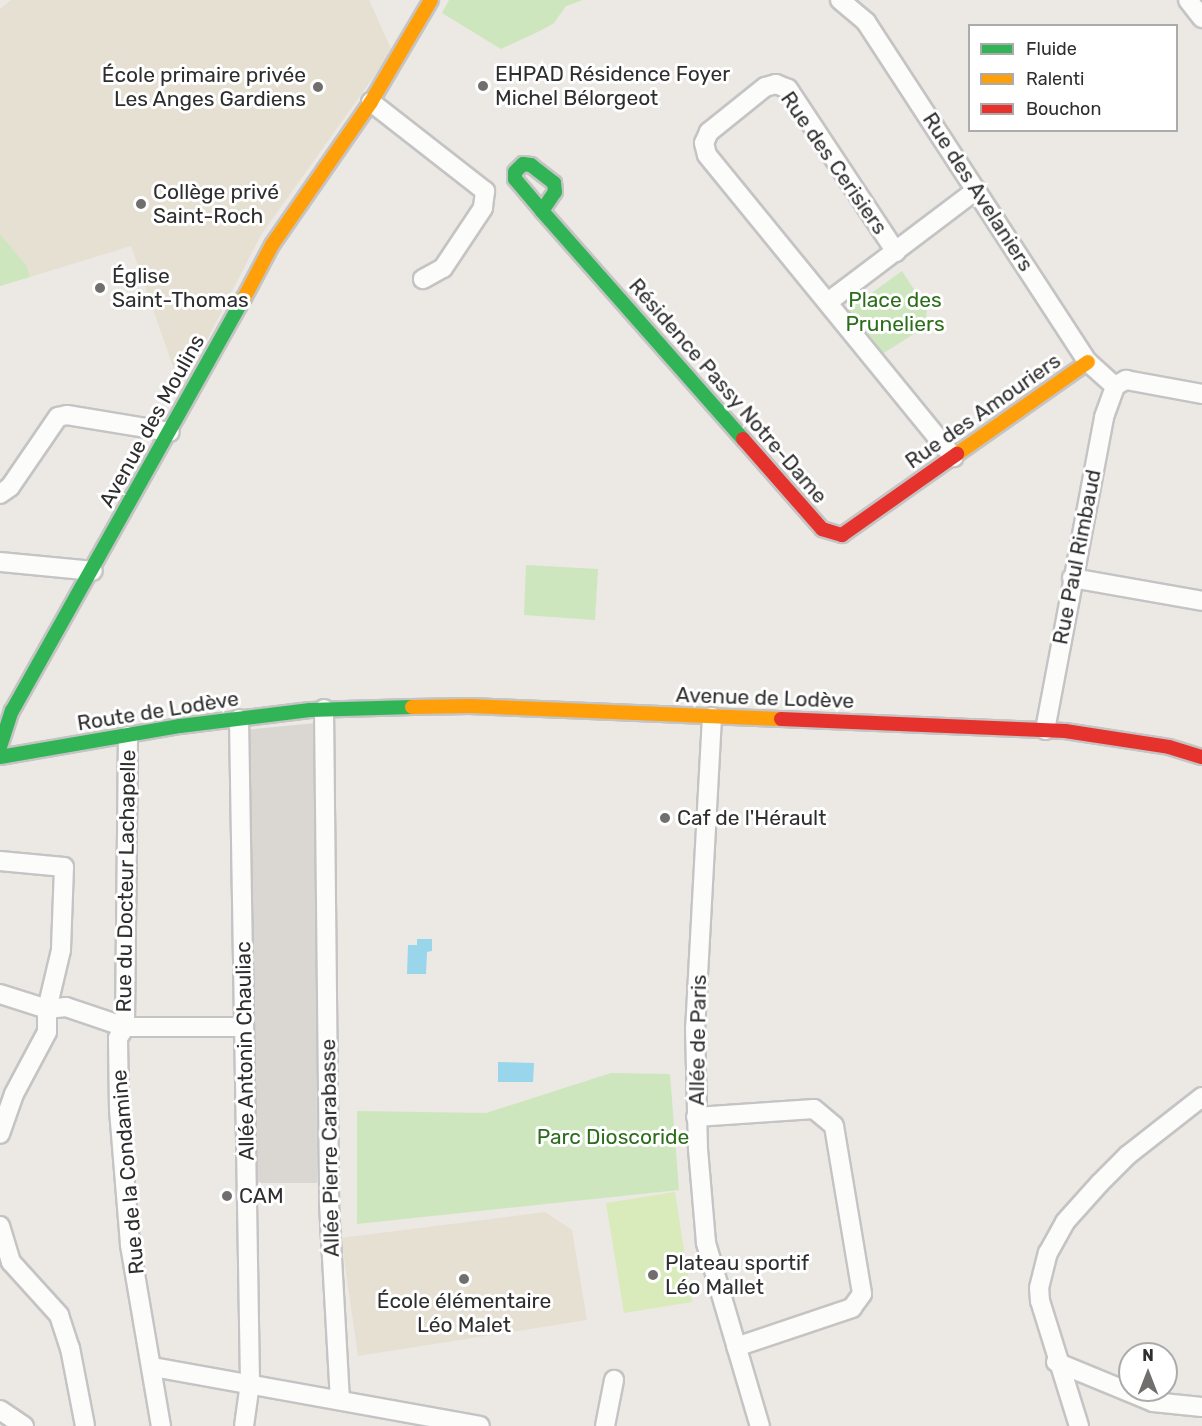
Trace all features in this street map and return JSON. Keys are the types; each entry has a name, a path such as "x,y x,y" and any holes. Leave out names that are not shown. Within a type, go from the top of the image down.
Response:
{"street":[{"name":"Avenue des Moulins","path":"0,747 12,711 93,571 272,245 371,102 431,0"},
{"name":"Rue des Avelaniers","path":"840,0 866,22 1089,362 1115,386"},
{"path":"1188,0 1202,18"},
{"name":"Rue des Cerisiers","path":"828,302 707,155 704,143 709,132 765,87 776,84 788,89 896,252"},
{"path":"371,102 485,191 483,208 442,268 423,279"},
{"path":"953,457 828,302 976,190"},
{"name":"Résidence Passy Notre-Dame","path":"542,211 822,529 842,535 901,495"},
{"name":"Rue des Amouriers","path":"901,495 1089,362"},
{"path":"1115,386 1126,380 1202,394"},
{"name":"Rue Paul Rimbaud","path":"1045,730 1104,417 1115,386"},
{"path":"0,494 9,487 58,417 67,415 170,432"},
{"path":"0,562 93,571"},
{"path":"1072,578 1202,601"},
{"name":"Avenue de Lodève","path":"324,709 470,706 1045,730 1169,747 1202,757"},
{"name":"Route de Lodève","path":"0,757 239,719 324,709"},
{"name":"Allée Pierre Carabasse","path":"324,709 329,1204 340,1398"},
{"name":"Allée de Paris","path":"712,717 696,1016 696,1117 706,1243 760,1426"},
{"name":"Allée Antonin Chauliac","path":"239,719 250,1383 244,1426"},
{"name":"Rue du Docteur Lachapelle","path":"125,1027 128,736"},
{"path":"0,861 64,867 61,950 47,1009 47,1032 14,1094 0,1134"},
{"path":"0,994 47,1009 66,1007 125,1027 244,1027"},
{"name":"Rue de la Condamine","path":"125,1027 118,1038 125,1191 130,1245 153,1368 161,1426"},
{"path":"1079,1426 1056,1362 1039,1288 1056,1237 1065,1222 1128,1155 1202,1098"},
{"path":"696,1117 814,1109 827,1117 836,1137 862,1294 852,1308 736,1347"},
{"path":"0,1226 11,1262 58,1315 70,1348 85,1426"},
{"path":"1056,1362 1153,1402 1202,1407"},
{"path":"153,1368 340,1398 480,1426"},
{"path":"605,1426 614,1380"},
{"path":"0,1410 24,1426"}],"shaded area":[{"name":"Collège privé Saint-Roch","path":"11,0 369,0 392,51 261,235 181,390 131,246 30,277 27,266 0,234 0,9"},
{"path":"316,723 317,1183 252,1183 245,730"},
{"name":"École élémentaire Léo Malet","path":"545,1212 572,1230 587,1320 358,1356 341,1238"}],"green space":[{"path":"449,0 583,0 566,6 554,23 501,49 442,13"},
{"path":"0,234 27,266 30,277 0,286"},
{"name":"Place des Pruneliers","path":"902,271 927,309 925,327 879,356 844,313"},
{"path":"526,565 598,569 595,620 524,615"},
{"name":"Parc Dioscoride","path":"611,1073 670,1074 679,1190 357,1224 357,1111 486,1113"},
{"name":"Plateau sportif Léo Mallet","path":"675,1192 692,1302 624,1313 606,1203"}],"water":[{"path":"417,939 432,939 432,951 427,952 426,974 407,974 408,945 417,945"},
{"path":"498,1062 534,1063 533,1082 498,1082"}],"traffic: fast":[{"path":"542,211 555,192 554,183 531,165 523,164 515,172 515,179 542,211 743,439"},
{"path":"0,747 12,711 244,298"},
{"path":"0,757 180,726 310,710 412,707"}],"traffic: slow":[{"path":"244,298 272,245 371,102 431,0"},
{"path":"957,454 1088,362"},
{"path":"412,707 470,706 781,719"}],"traffic: jam":[{"path":"743,439 822,529 842,535 957,454"},
{"path":"781,719 1065,731 1169,747 1202,757"}],"place":[{"name":"EHPAD Résidence Foyer Michel Bélorgeot","path":"483,86"},
{"name":"École primaire privée Les Anges Gardiens","path":"318,87"},
{"name":"Collège privé Saint-Roch","path":"141,204"},
{"name":"Église Saint-Thomas","path":"100,288"},
{"name":"Caf de l'Hérault","path":"665,818"},
{"name":"CAM","path":"227,1196"},
{"name":"Plateau sportif Léo Mallet","path":"653,1275"},
{"name":"École élémentaire Léo Malet","path":"464,1279"}]}
